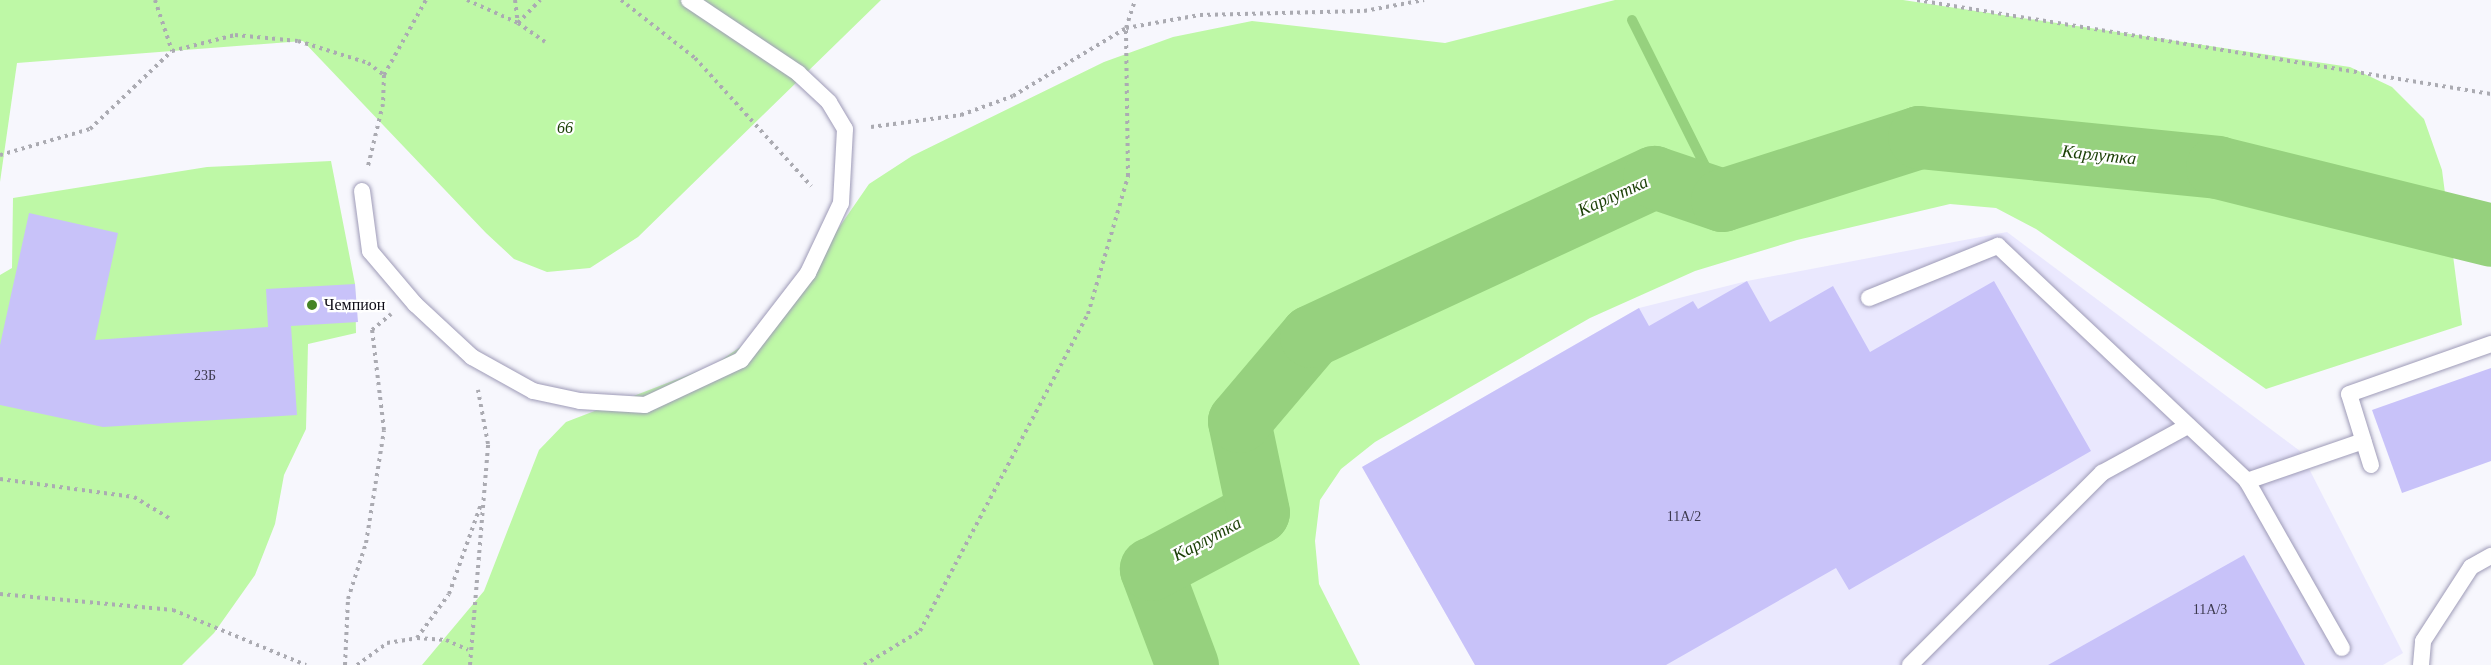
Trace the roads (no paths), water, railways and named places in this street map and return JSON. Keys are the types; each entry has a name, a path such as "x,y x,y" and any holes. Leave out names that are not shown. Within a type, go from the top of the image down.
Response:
{"lane":[{"path":"362,191 370,251 411,298 472,357 532,391 580,401 645,405 741,360 808,273 841,203 845,129 829,102 798,73 689,0"},
{"path":"1869,298 1998,246 2247,481 2342,648"},
{"path":"2371,465 2349,394 2491,344"},
{"path":"1910,665 2102,473 2188,426"},
{"path":"2247,481 2363,441"},
{"path":"2421,665 2423,641 2470,567 2491,556"}],"waterway":[{"path":"1632,20 1722,200"},
{"name":"Карлутка","path":"1187,665 1151,569 1258,512 1239,421 1311,336 1654,177 1722,200 1919,137 2217,167 2491,235"}],"place":[{"name":"Чемпион","path":"312,305"}],"park label":[{"name":"66","path":"565,128"}]}
